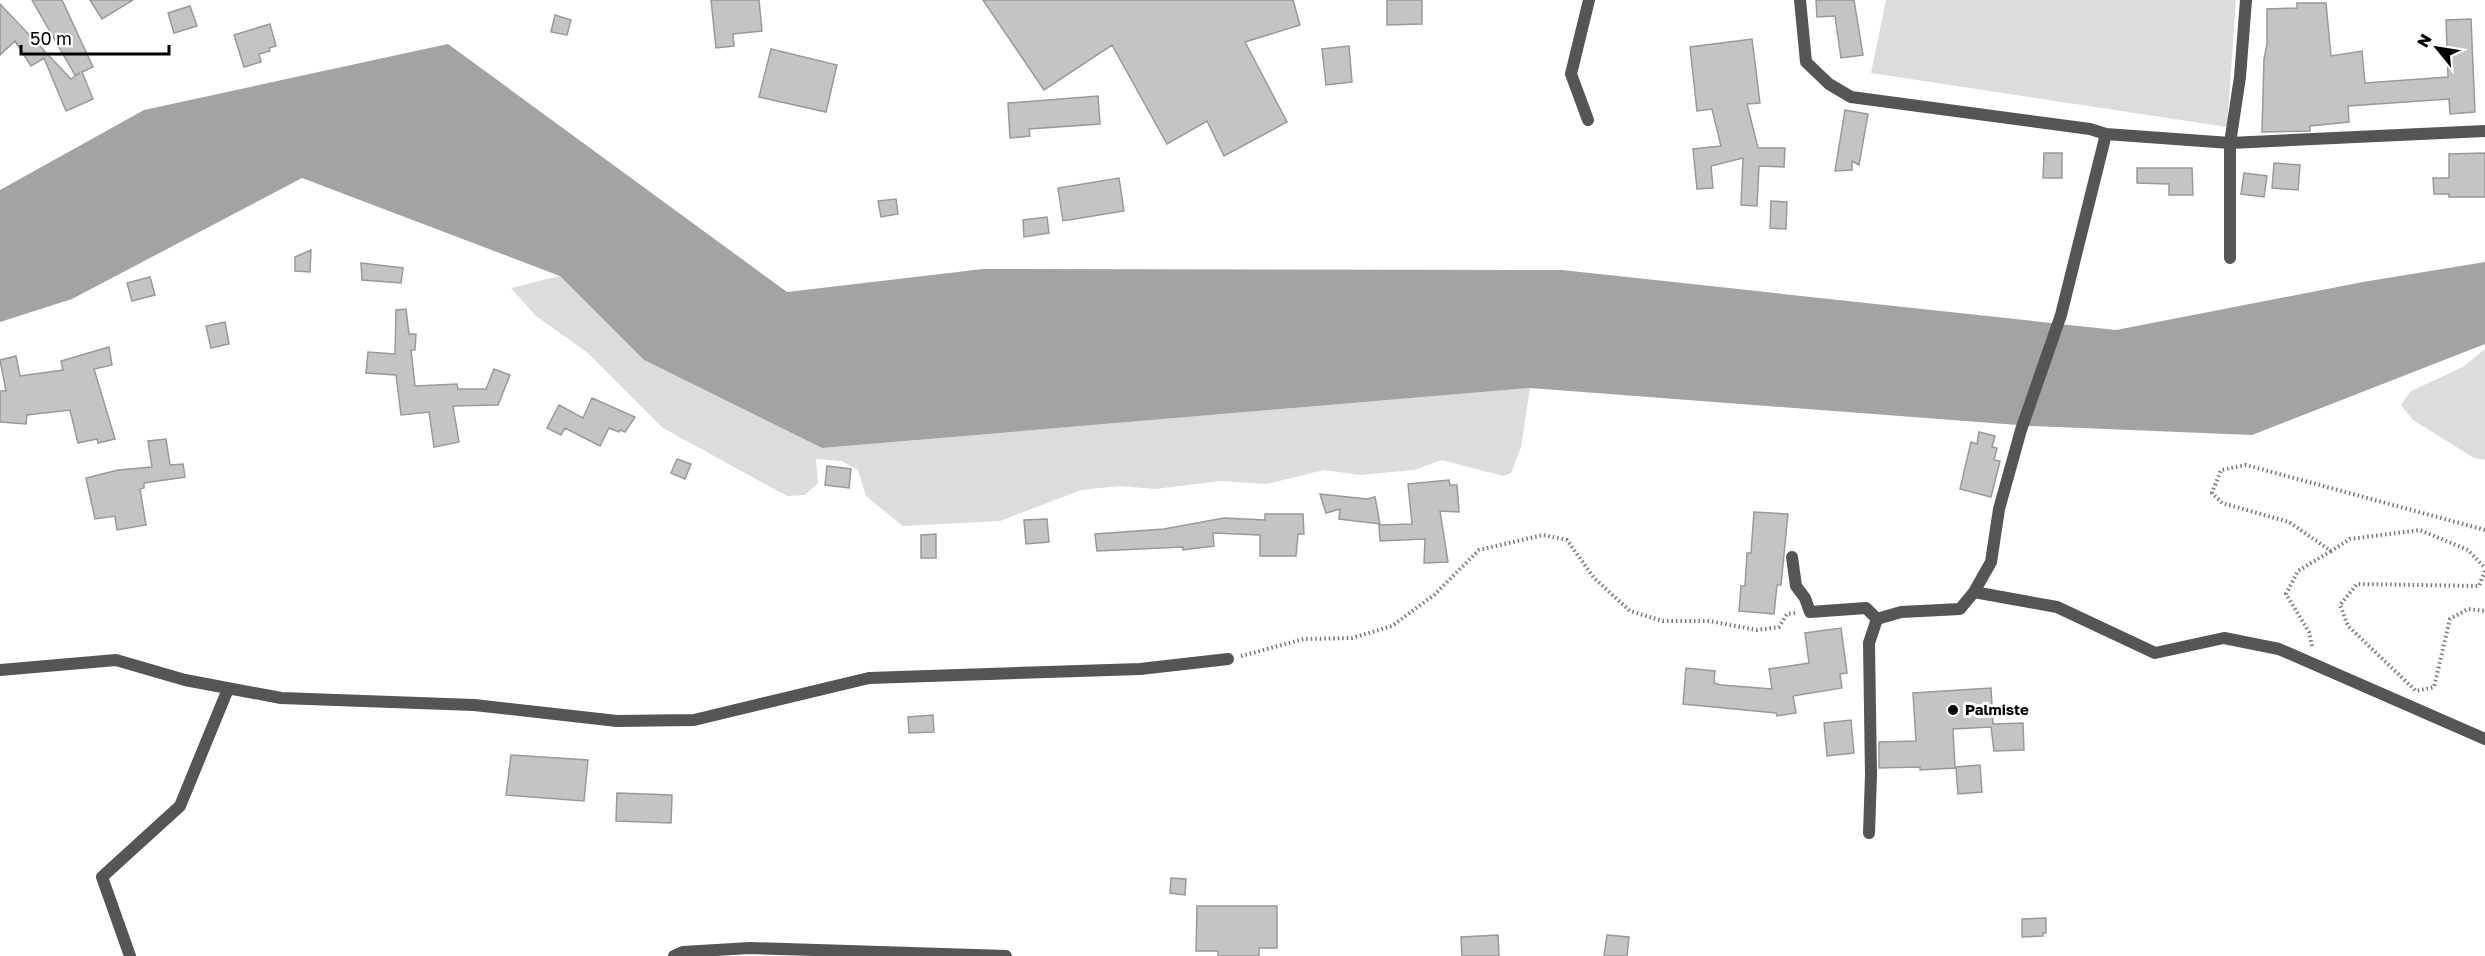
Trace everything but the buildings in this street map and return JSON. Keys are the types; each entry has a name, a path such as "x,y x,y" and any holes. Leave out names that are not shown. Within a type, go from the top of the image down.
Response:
{"street":[{"path":"1588,120 1571,74 1589,0"},
{"path":"1800,0 1806,62 1829,84 1851,98 2090,129 2106,134 2230,143 2485,131"},
{"path":"2230,258 2230,143 2240,77 2246,0"},
{"path":"1877,619 1901,612 1960,609 1974,592 1991,562 1999,509 2021,430 2061,315 2106,134"},
{"path":"1792,557 1796,586 1805,597 1810,612 1866,608 1877,619"},
{"path":"1974,592 2057,607 2155,653 2224,638 2279,649 2485,739"},
{"path":"1869,833 1871,775 1869,643 1877,619"},
{"path":"0,670 116,660 185,680 281,698 474,705 617,721 694,720 869,678 1140,669 1228,659"},
{"path":"130,956 102,877 180,806 228,689"},
{"path":"674,956 683,952 750,948 1006,956"}],"path":[{"path":"2331,551 2289,522 2222,503 2212,493 2221,470 2246,465 2485,530"},
{"path":"2314,664 2309,632 2286,594 2298,572 2350,539 2420,530 2468,550 2485,569 2480,586 2357,584 2340,605 2348,626 2416,691 2434,687 2450,619 2468,609 2485,611"},
{"path":"1228,659 1304,639 1352,638 1392,626 1434,595 1479,550 1543,535 1567,540 1594,578 1630,611 1663,621 1709,621 1757,630 1779,627 1787,614 1810,612"}],"shaded area":[{"path":"1886,0 2236,0 2227,127 1871,73"},
{"path":"448,44 787,292 983,269 1562,270 2116,330 2363,282 2485,262 2485,344 2252,435 2031,426 1530,388 822,448 644,360 560,276 302,178 72,299 0,322 0,190 144,110"},
{"path":"560,276 644,360 822,448 1530,388 1521,447 1511,473 1503,476 1442,460 1414,470 1360,475 1324,470 1267,484 1221,481 1155,489 1120,486 1081,490 1000,521 903,526 866,496 858,470 842,461 816,459 818,483 805,495 787,496 663,428 588,353 536,316 511,288"},
{"path":"2485,349 2485,460 2474,458 2413,420 2401,405 2411,391 2463,367"}],"place":[{"name":"Palmiste","path":"1953,710"}]}
